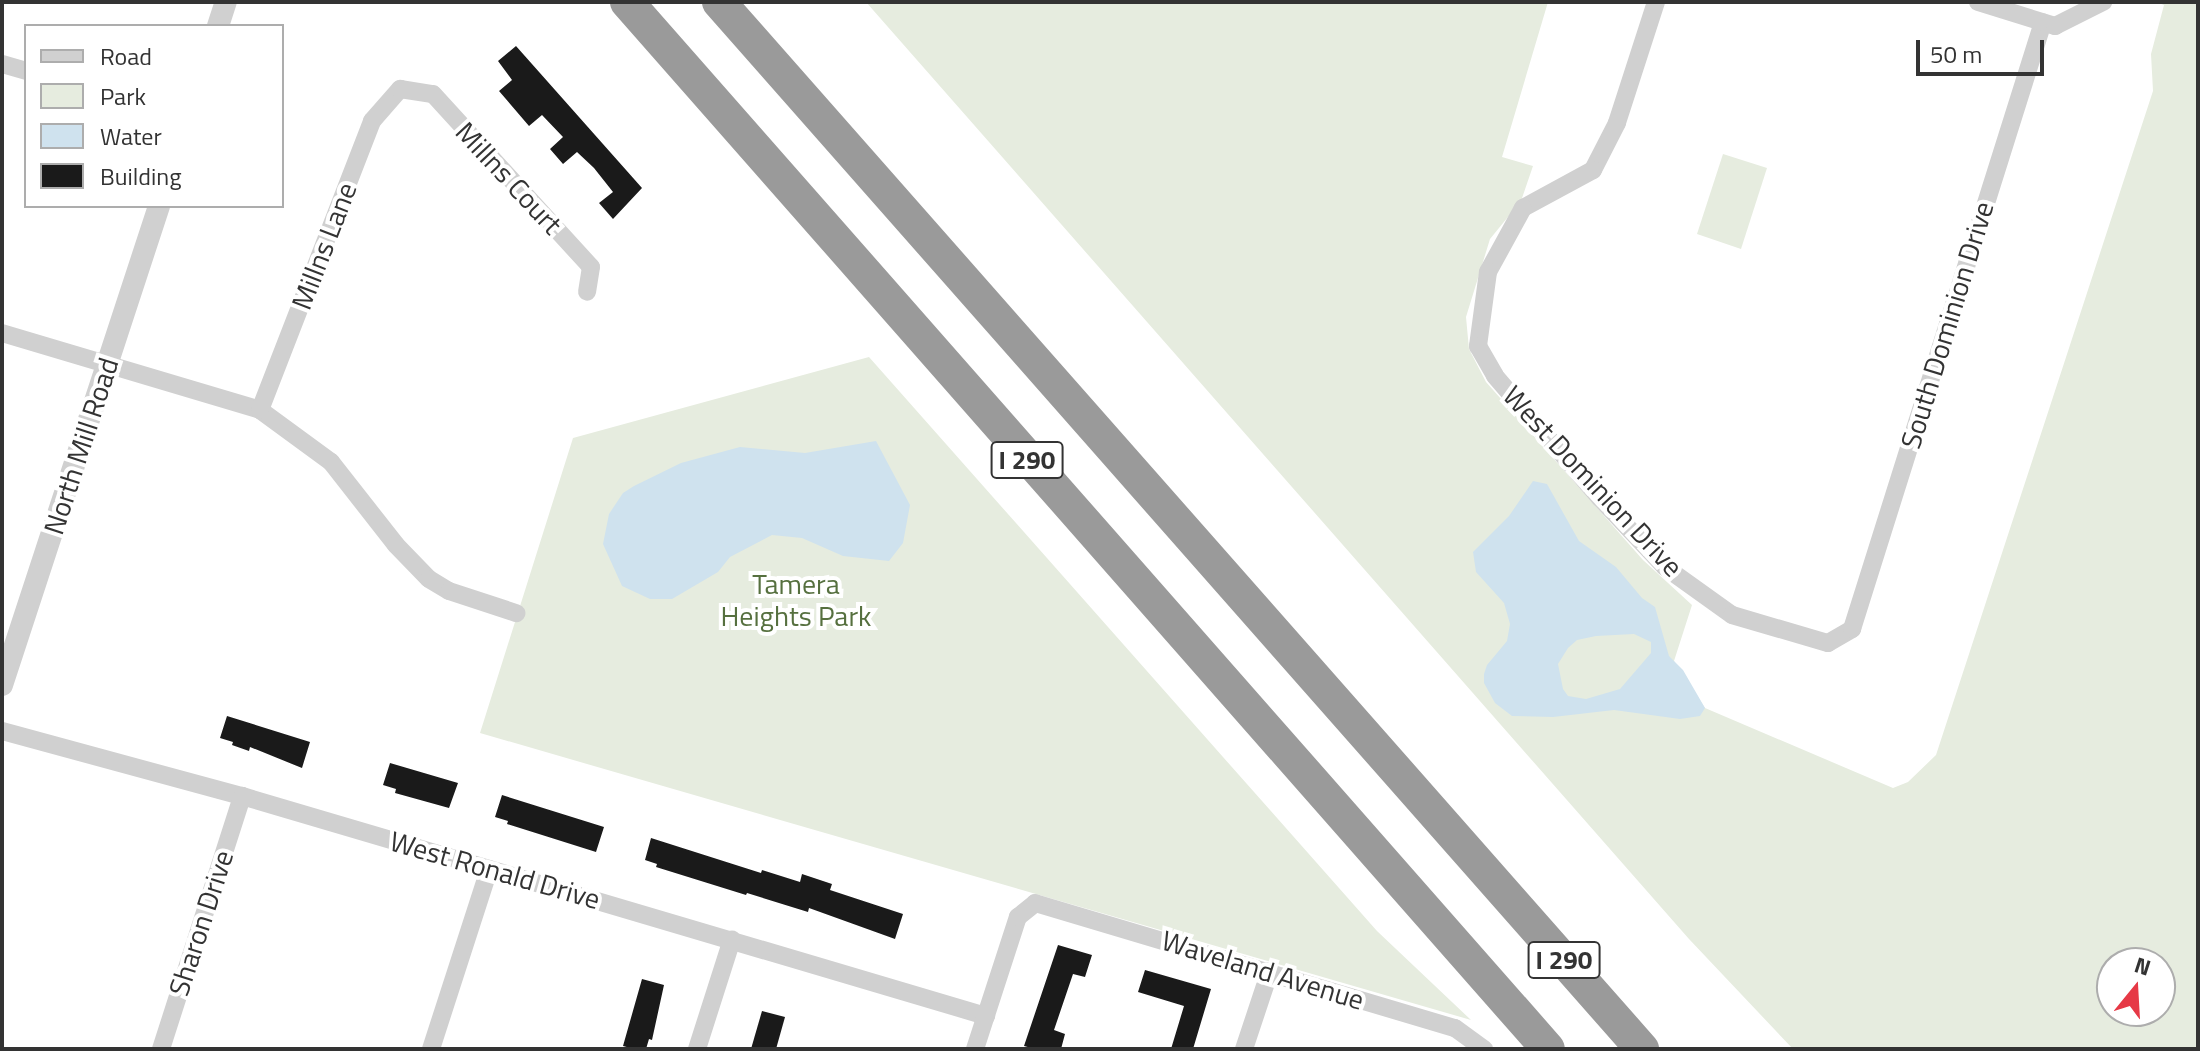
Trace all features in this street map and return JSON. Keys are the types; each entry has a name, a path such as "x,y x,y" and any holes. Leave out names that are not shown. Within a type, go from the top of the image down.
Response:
{"highway":[{"name":"I 290","path":"627,2 1548,1049"},
{"name":"I 290","path":"719,2 1642,1049"}],"street":[{"path":"219,24 226,2"},
{"name":"West Dominion Drive","path":"1656,2 1617,123 1593,170 1523,208 1488,272 1478,346 1495,376 1600,498 1665,567 1732,615 1828,643 1852,629"},
{"path":"1978,2 2049,24 2103,2"},
{"name":"South Dominion Drive","path":"1852,629 2049,24"},
{"path":"2,64 24,70"},
{"name":"Millns Court","path":"400,89 433,94 591,267 587,292"},
{"name":"Millns Lane","path":"260,410 372,121 400,89"},
{"name":"North Mill Road","path":"2,685 158,208"},
{"path":"2,333 260,410 331,462 396,545 429,579 449,591 516,613"},
{"name":"West Ronald Drive","path":"2,731 242,796 986,1016"},
{"name":"Sharon Drive","path":"161,1049 242,796"},
{"path":"431,1049 489,869"},
{"name":"Waveland Avenue","path":"986,1016 1018,917 1035,903 1455,1028 1484,1049"},
{"path":"697,1049 732,939"},
{"path":"1244,1049 1270,971"},
{"path":"975,1049 986,1016"}],"green space":[{"path":"866,2 1548,2 1502,157 1533,166 1521,201 1490,239 1466,317 1469,349 1486,382 1643,560 1692,605 1674,661 1705,708 1893,788 1908,782 1936,755 2153,91 2151,54 2164,5 2156,2 2198,2 2198,1049 1793,1049 1689,939"},
{"path":"1723,154 1767,168 1741,249 1697,234"},
{"name":"Tamera Heights Park","path":"869,357 1377,931 1471,1020 480,733 573,438"}],"water":[{"path":"876,441 910,505 903,543 889,561 843,556 802,538 772,535 730,557 718,572 672,599 650,599 622,586 603,544 609,514 623,493 634,486 681,463 740,447 805,453"},
{"path":"1533,481 1547,484 1579,541 1616,567 1642,598 1655,607 1669,656 1683,670 1705,708 1700,716 1680,719 1614,710 1553,717 1512,716 1495,703 1484,683 1484,674 1487,665 1507,641 1510,624 1504,603 1476,572 1473,552 1509,516","holes":["1634,634 1651,642 1651,653 1620,689 1586,699 1568,696 1563,689 1558,664 1577,640"]}],"building":[{"path":"516,46 642,188 613,219 599,203 613,192 594,168 577,152 563,164 550,149 563,137 542,115 529,126 499,91 512,80 498,61"},
{"path":"227,716 310,742 302,768 250,747 249,751 232,745 233,742 220,738"},
{"path":"390,763 458,783 449,808 395,793 396,789 383,785"},
{"path":"502,795 604,827 596,852 507,824 508,821 495,817"},
{"path":"651,838 761,873 762,870 800,882 802,874 832,884 830,890 903,914 895,939 809,908 808,912 656,867 657,864 645,860"},
{"path":"1058,945 1092,955 1085,977 1073,974 1054,1030 1065,1034 1061,1049 1024,1046"},
{"path":"1145,970 1211,989 1193,1049 1171,1049 1184,1006 1138,992"},
{"path":"642,979 664,985 652,1040 649,1039 646,1049 634,1049 623,1046"},
{"path":"762,1011 785,1017 776,1049 751,1049"}]}
